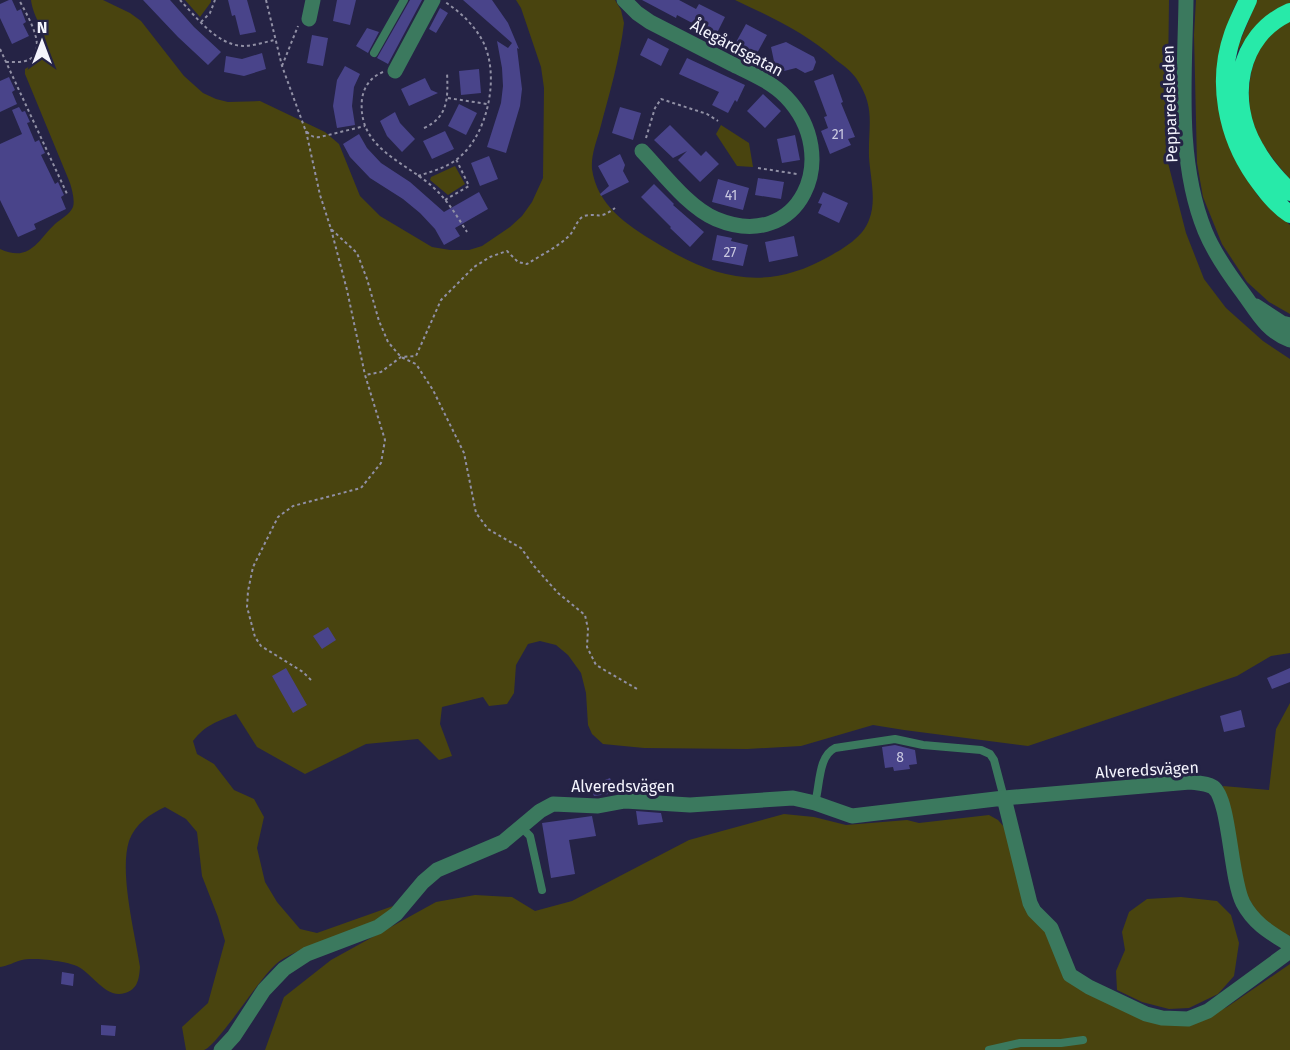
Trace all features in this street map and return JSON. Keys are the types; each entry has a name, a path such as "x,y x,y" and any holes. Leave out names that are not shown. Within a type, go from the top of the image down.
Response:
{"highway":[{"path":"1248,0 1228,55 1225,84 1227,109 1234,139 1246,163 1264,188 1290,214"},
{"path":"1290,12 1266,26 1246,53 1241,71 1241,97 1244,120 1253,146 1272,174 1290,192"}],"street":[{"path":"309,19 313,0"},
{"path":"396,71 433,0"},
{"name":"Ålegårdsgatan","path":"624,0 650,22 761,79 785,95 796,108 810,136 811,177 800,201 783,217 761,224 735,224 703,213 642,151"},
{"name":"Pepparedsleden","path":"1186,0 1186,144 1190,174 1205,231 1220,260 1261,320 1282,337 1290,340"},
{"name":"Pepparedsleden","path":"1248,300 1282,323 1290,325"},
{"name":"Alveredsvägen","path":"221,1050 234,1036 264,990 284,969 307,954 378,927 396,914 423,882 437,870 503,842 553,804 598,806 625,801 690,805 793,798 815,802 852,816 1004,798 1190,782 1205,784 1214,788 1222,803 1235,883 1242,902 1258,924 1271,935 1290,945"},
{"path":"1004,798 1030,903 1034,911 1051,928 1070,975 1089,987 1146,1014 1162,1018 1188,1019 1208,1011 1290,951"}],"lane":[{"path":"374,53 404,0"},
{"path":"815,802 824,758 828,751 895,739 923,745 981,750 990,754 994,760 1004,798"},
{"path":"522,828 530,836 542,890"},
{"path":"989,1050 1020,1043 1061,1043 1083,1040"}],"path":[{"path":"6,62 27,61 36,53 33,28 19,0"},
{"path":"180,0 201,22 228,43 249,46 275,40"},
{"path":"201,22 210,13 215,0"},
{"path":"266,0 282,66 306,131 365,375 386,440 381,463 361,488 293,506 278,517 253,567 247,608 255,637 261,646 303,672 310,680"},
{"path":"418,176 439,169 456,159 468,148 485,118 488,105 489,63 482,39 464,17 443,0"},
{"path":"282,66 298,25 309,19"},
{"path":"0,50 68,196"},
{"path":"396,71 382,72 374,76 367,84 363,92 362,104 366,126 370,135 390,158 435,189 467,232"},
{"path":"424,128 436,123 448,98 447,72"},
{"path":"448,98 488,105"},
{"path":"642,151 655,108 661,99 707,114 718,121"},
{"path":"306,131 315,137 366,126"},
{"path":"445,200 469,186 456,159"},
{"path":"758,168 811,177"},
{"path":"365,375 381,372 401,357 416,356 441,300 474,267 490,257 507,251 518,262 527,264 562,243 572,233 579,220 585,216 605,216 615,208"},
{"path":"331,229 357,254 388,342 401,357 416,364 450,422 464,453 476,513 488,529 521,548 558,593 585,615 588,629 587,647 596,665 638,689"}],"shaded area":[{"path":"31,0 103,0 130,13 141,21 184,76 203,93 228,102 260,101 325,132 339,144 360,196 380,216 432,247 469,250 482,246 522,216 532,202 543,178 544,88 541,67 521,8 516,0 615,0 621,10 624,23 617,63 592,159 595,182 600,193 624,221 677,255 720,272 741,277 762,278 784,275 806,268 830,256 852,241 866,226 873,205 869,157 870,116 862,89 847,68 800,34 735,0 1169,0 1167,159 1186,233 1204,279 1226,308 1263,341 1290,359 1290,653 1271,656 1237,676 1028,746 873,725 801,746 747,749 644,748 603,744 592,734 588,725 586,693 581,673 568,655 556,645 540,641 528,644 516,665 514,693 507,704 489,706 483,697 442,707 440,724 452,756 439,760 418,739 366,744 305,774 257,747 236,714 207,727 193,741 197,754 214,764 234,790 254,799 264,817 257,848 265,882 277,902 300,929 317,933 393,906 385,915 357,930 302,950 275,965 210,1046 204,1050 186,1050 182,1027 208,1003 225,941 202,876 197,832 186,819 165,807 139,825 129,841 126,854 127,886 140,967 133,989 118,994 111,992 80,968 56,961 27,959 0,967 0,249 10,253 19,253 32,248 70,212 74,201 70,183 25,74 25,69 42,59 48,52"},
{"path":"185,0 211,0 211,2 200,17"},
{"path":"1196,0 1238,0 1218,59 1240,166 1258,196 1290,225 1290,314 1269,302 1247,282 1222,244 1203,197 1197,163 1194,35"},
{"path":"1257,0 1290,0 1290,3 1265,18 1235,54"},
{"path":"1290,21 1290,179 1269,154 1257,133 1251,114 1249,91 1252,68 1261,46 1269,35"},
{"path":"721,125 749,143 753,167 737,166 716,134"},
{"path":"455,166 465,184 448,195 430,180 431,177"},
{"path":"1290,703 1290,936 1265,925 1244,891 1223,786 1269,790 1276,729"},
{"path":"784,814 814,817 846,825 907,820 919,823 989,815 1005,828 1061,967 1110,1003 1205,1017 1227,1007 1290,964 1290,1050 265,1050 284,997 331,960 436,902 475,895 512,897 535,911 572,901 689,840"},
{"path":"1181,897 1217,901 1231,915 1239,943 1234,976 1218,994 1189,1008 1169,1009 1142,1002 1117,990 1116,971 1125,950 1122,932 1129,912 1147,899"}],"building":[{"path":"12,0 17,11 21,9 26,22 23,24 29,36 12,44 0,18 0,4"},
{"path":"143,0 170,0 221,52 208,65"},
{"path":"228,0 247,0 256,32 240,35"},
{"path":"337,0 356,0 350,25 333,21"},
{"path":"410,0 422,0 388,64 377,58"},
{"path":"463,0 492,0 508,23 519,49 517,48 522,89 520,106 506,153 487,147 501,103 503,86 497,41 508,48 512,43"},
{"path":"642,0 679,0 696,9 699,4 725,17 714,39 694,29 696,25 677,15 676,18"},
{"path":"440,8 448,13 436,33 429,29"},
{"path":"746,24 767,35 756,55 735,44"},
{"path":"367,28 379,32 368,53 356,46"},
{"path":"312,35 328,38 323,66 307,63"},
{"path":"648,38 669,49 661,66 640,55"},
{"path":"786,42 814,57 816,62 813,70 805,73 796,68 784,71 775,66 771,47"},
{"path":"262,53 266,69 244,76 224,72 226,56 242,59"},
{"path":"687,58 745,85 737,102 735,100 728,113 712,105 719,92 679,74"},
{"path":"345,66 360,74 354,87 352,106 355,125 337,128 333,106 337,80"},
{"path":"479,69 481,93 461,95 459,71"},
{"path":"833,74 843,102 841,103 855,137 848,139 851,145 830,154 821,131 828,128 824,117 827,116 814,81"},
{"path":"9,77 15,90 12,92 17,104 0,112 0,81"},
{"path":"425,78 431,90 438,93 409,106 401,89"},
{"path":"763,94 781,111 765,128 747,111"},
{"path":"459,104 477,113 466,135 448,126"},
{"path":"19,107 22,112 25,111 35,142 39,140 45,153 41,155 55,184 58,182 64,195 61,197 66,209 34,224 36,229 18,237 0,200 0,144 22,134 12,110"},
{"path":"620,107 641,113 633,140 612,133"},
{"path":"395,112 400,123 415,139 402,152 387,136 380,121"},
{"path":"670,125 701,156 706,151 719,164 700,182 678,160 687,151 673,158 654,140"},
{"path":"445,131 454,149 432,159 423,141"},
{"path":"359,134 367,148 381,163 410,182 444,212 479,192 488,209 455,228 460,236 444,245 435,229 420,213 370,178 350,157 343,144"},
{"path":"795,135 800,160 782,163 777,139"},
{"path":"620,154 625,165 623,171 629,182 601,196 600,194 609,186 598,166"},
{"path":"489,156 498,179 480,186 471,163"},
{"path":"758,178 784,182 781,199 755,195"},
{"path":"718,179 749,188 743,210 712,202"},
{"path":"654,184 673,205 704,232 690,247 641,197"},
{"path":"823,192 848,203 839,223 818,213 822,204 818,203"},
{"path":"717,235 748,245 743,266 712,260"},
{"path":"794,236 798,256 769,262 765,242"},
{"path":"328,627 336,640 322,649 313,636"},
{"path":"286,668 307,705 293,713 272,676"},
{"path":"1290,668 1290,682 1272,689 1267,678"},
{"path":"1241,710 1245,727 1224,732 1220,716"},
{"path":"895,745 915,750 917,764 909,765 910,769 894,771 893,767 885,768 882,747"},
{"path":"610,778 616,793 594,796 590,786"},
{"path":"636,811 661,813 663,822 638,825"},
{"path":"592,816 596,836 569,840 575,874 551,878 542,823"},
{"path":"62,972 74,974 73,986 61,984"},
{"path":"101,1025 116,1026 115,1036 101,1035"}]}
